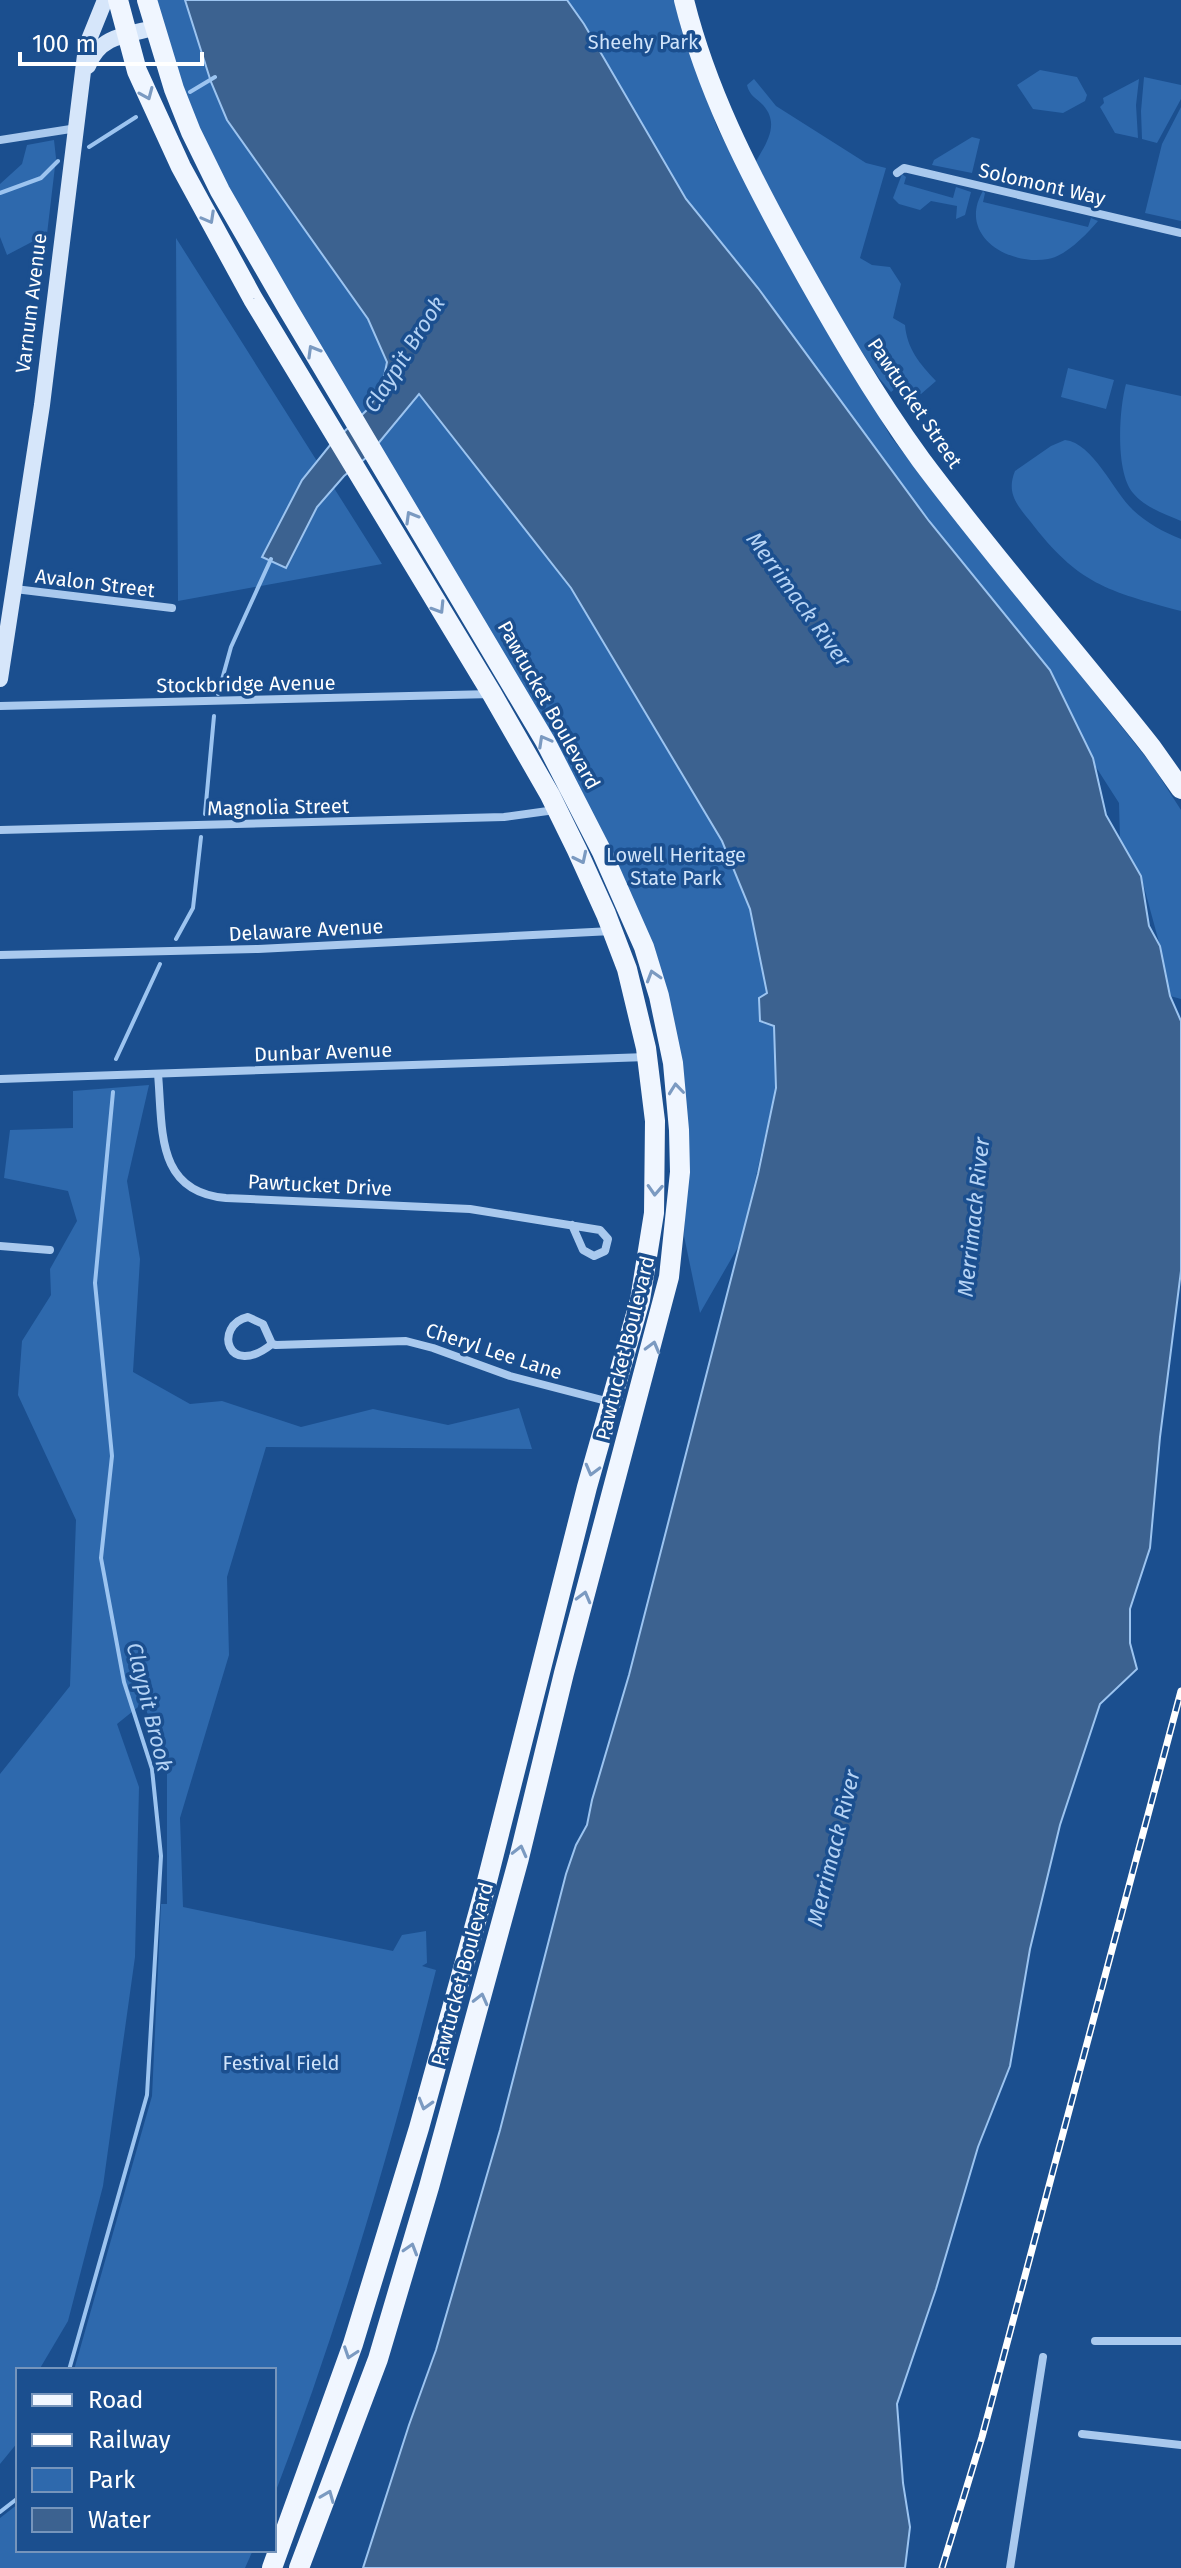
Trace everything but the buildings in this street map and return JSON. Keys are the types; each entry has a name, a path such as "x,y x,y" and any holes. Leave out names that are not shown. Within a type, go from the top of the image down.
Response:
{"main road":[{"name":"Varnum Avenue","path":"0,679 42,405 85,75 86,47 105,0"},
{"path":"118,0 128,35"},
{"path":"147,0 154,28"},
{"name":"Pawtucket Street","path":"684,0 708,80 740,154 809,280 885,407 954,503 1181,787"},
{"path":"95,27 110,25 128,35"},
{"name":"Varnum Avenue","path":"85,75 93,53 100,45 154,28"},
{"name":"Pawtucket Boulevard","path":"154,28 191,132 220,191 545,741 602,852 633,920 651,971 667,1030 676,1095 680,1172 675,1242 662,1312 564,1673 519,1858 464,2062 378,2359 299,2568"},
{"name":"Pawtucket Boulevard","path":"128,35 147,95 176,158 253,299 492,694 588,872 613,931 634,995 647,1057 657,1152 654,1213 640,1300 610,1402 492,1863 419,2128 353,2344 272,2568"}],"street":[{"path":"0,140 78,128"},
{"name":"Solomont Way","path":"897,173 904,168 1181,233"},
{"name":"Avalon Street","path":"15,589 172,608"},
{"name":"Stockbridge Avenue","path":"0,706 492,694"},
{"name":"Magnolia Street","path":"0,830 504,817 556,809"},
{"name":"Delaware Avenue","path":"0,955 258,949 613,931"},
{"name":"Dunbar Avenue","path":"0,1079 647,1057"},
{"name":"Pawtucket Drive","path":"158,1074 164,1145 170,1167 184,1184 203,1194 226,1198 458,1208 572,1225 603,1231 609,1243 605,1251 594,1256 585,1252 572,1225"},
{"path":"0,1246 50,1250"},
{"name":"Cheryl Lee Lane","path":"272,1344 263,1324 252,1318 236,1321 229,1332 231,1349 242,1357 255,1356 272,1344 406,1341 510,1376 610,1402"},
{"path":"1095,2341 1181,2341"},
{"path":"1010,2568 1043,2357"},
{"path":"1082,2434 1181,2445"}],"green space":[{"name":"Lowell Heritage State Park","path":"156,0 185,0 211,82 227,120 368,319 387,362 419,394 571,588 722,841 750,909 774,1026 776,1088 741,1242 700,1313 684,1236 687,1147 658,959 244,220 192,118"},
{"name":"Sheehy Park","path":"567,0 674,0 683,35 717,127 760,211 891,437 1152,765 1181,810 1181,999 1170,996 1141,876 1120,840 1119,803 1094,764 1050,670 929,521 758,288 686,199"},
{"path":"1040,70 1077,77 1087,95 1085,101 1063,113 1033,109 1017,85"},
{"path":"1144,77 1181,85 1181,99 1157,143 1142,139"},
{"path":"754,79 776,106 866,163 886,168 860,258 872,265 890,267 901,284 893,318 905,325 915,356 936,381 921,394 905,381 891,392 879,378 822,291 754,165 769,135 771,120 748,88 747,85"},
{"path":"1139,79 1136,105 1138,138 1115,133 1100,107 1104,103 1103,98"},
{"path":"1181,107 1181,221 1145,213 1162,144"},
{"path":"972,137 980,139 972,173 932,165 934,160"},
{"path":"54,140 56,158 47,234 7,255 0,237 0,184 22,164 27,145"},
{"path":"902,174 906,177 904,184 953,198 956,187 971,192 965,215 956,219 957,206 931,201 920,210 899,204 893,198"},
{"path":"983,191 983,202 1088,227 1091,218 1098,221 1062,254 1048,259 1017,258 991,244 982,234 977,221 977,207"},
{"path":"176,238 382,564 178,601"},
{"path":"1068,368 1114,380 1106,409 1061,397"},
{"path":"1126,384 1181,396 1181,521 1143,502 1127,483 1120,440"},
{"path":"1065,440 1075,443 1094,458 1138,515 1181,539 1181,611 1113,590 1079,572 1047,542 1021,510 1012,492 1015,471"},
{"name":"Festival Field","path":"149,1085 127,1181 140,1259 133,1372 190,1404 222,1401 301,1427 373,1409 448,1425 519,1408 532,1449 266,1447 227,1577 229,1655 180,1818 183,1907 393,1951 402,1935 426,1931 427,1963 422,1966 436,1970 363,2235 321,2366 276,2491 276,2368 75,2368 152,2096 161,1904 167,1904 167,1759 143,1703 117,1724 139,1787 135,1957 103,2186 68,2321 40,2368 16,2368 16,2444 0,2464 0,1774 70,1686 76,1520 18,1395 22,1341 51,1295 50,1269 77,1221 68,1191 4,1178 10,1130 73,1128 73,1091"},
{"path":"16,2506 16,2552 252,2552 245,2568 0,2568 0,2518"}],"water":[{"name":"Merrimack River","path":"185,0 567,0 686,199 758,288 929,521 1050,670 1093,758 1106,815 1141,876 1149,926 1160,946 1170,996 1181,1021 1181,1271 1160,1437 1150,1548 1130,1609 1130,1643 1137,1669 1100,1704 1060,1825 1030,1949 1010,2066 978,2147 936,2289 897,2404 910,2527 905,2568 363,2568 436,2350 500,2130 566,1874 587,1825 629,1675 758,1174 776,1088 774,1026 760,1021 759,998 767,993 750,909 722,841 571,588 419,394 367,457 344,476 317,507 286,568 262,557 302,480 331,444 368,409 382,387 387,362 368,319 227,120 211,82"}],"waterway":[{"path":"190,92 215,77"},
{"path":"89,147 136,117"},
{"path":"0,193 41,178 58,161"},
{"name":"Claypit Brook","path":"218,694 231,647 271,559"},
{"name":"Claypit Brook","path":"205,814 214,716"},
{"name":"Claypit Brook","path":"176,939 193,908 201,837"},
{"name":"Claypit Brook","path":"116,1059 160,964"},
{"name":"Claypit Brook","path":"70,2368 147,2095 161,1856 152,1769 124,1682 101,1558 112,1456 95,1283 113,1092"},
{"name":"Claypit Brook","path":"0,2512 16,2500"}],"railway":[{"path":"942,2568 982,2437 1181,1691"}]}
